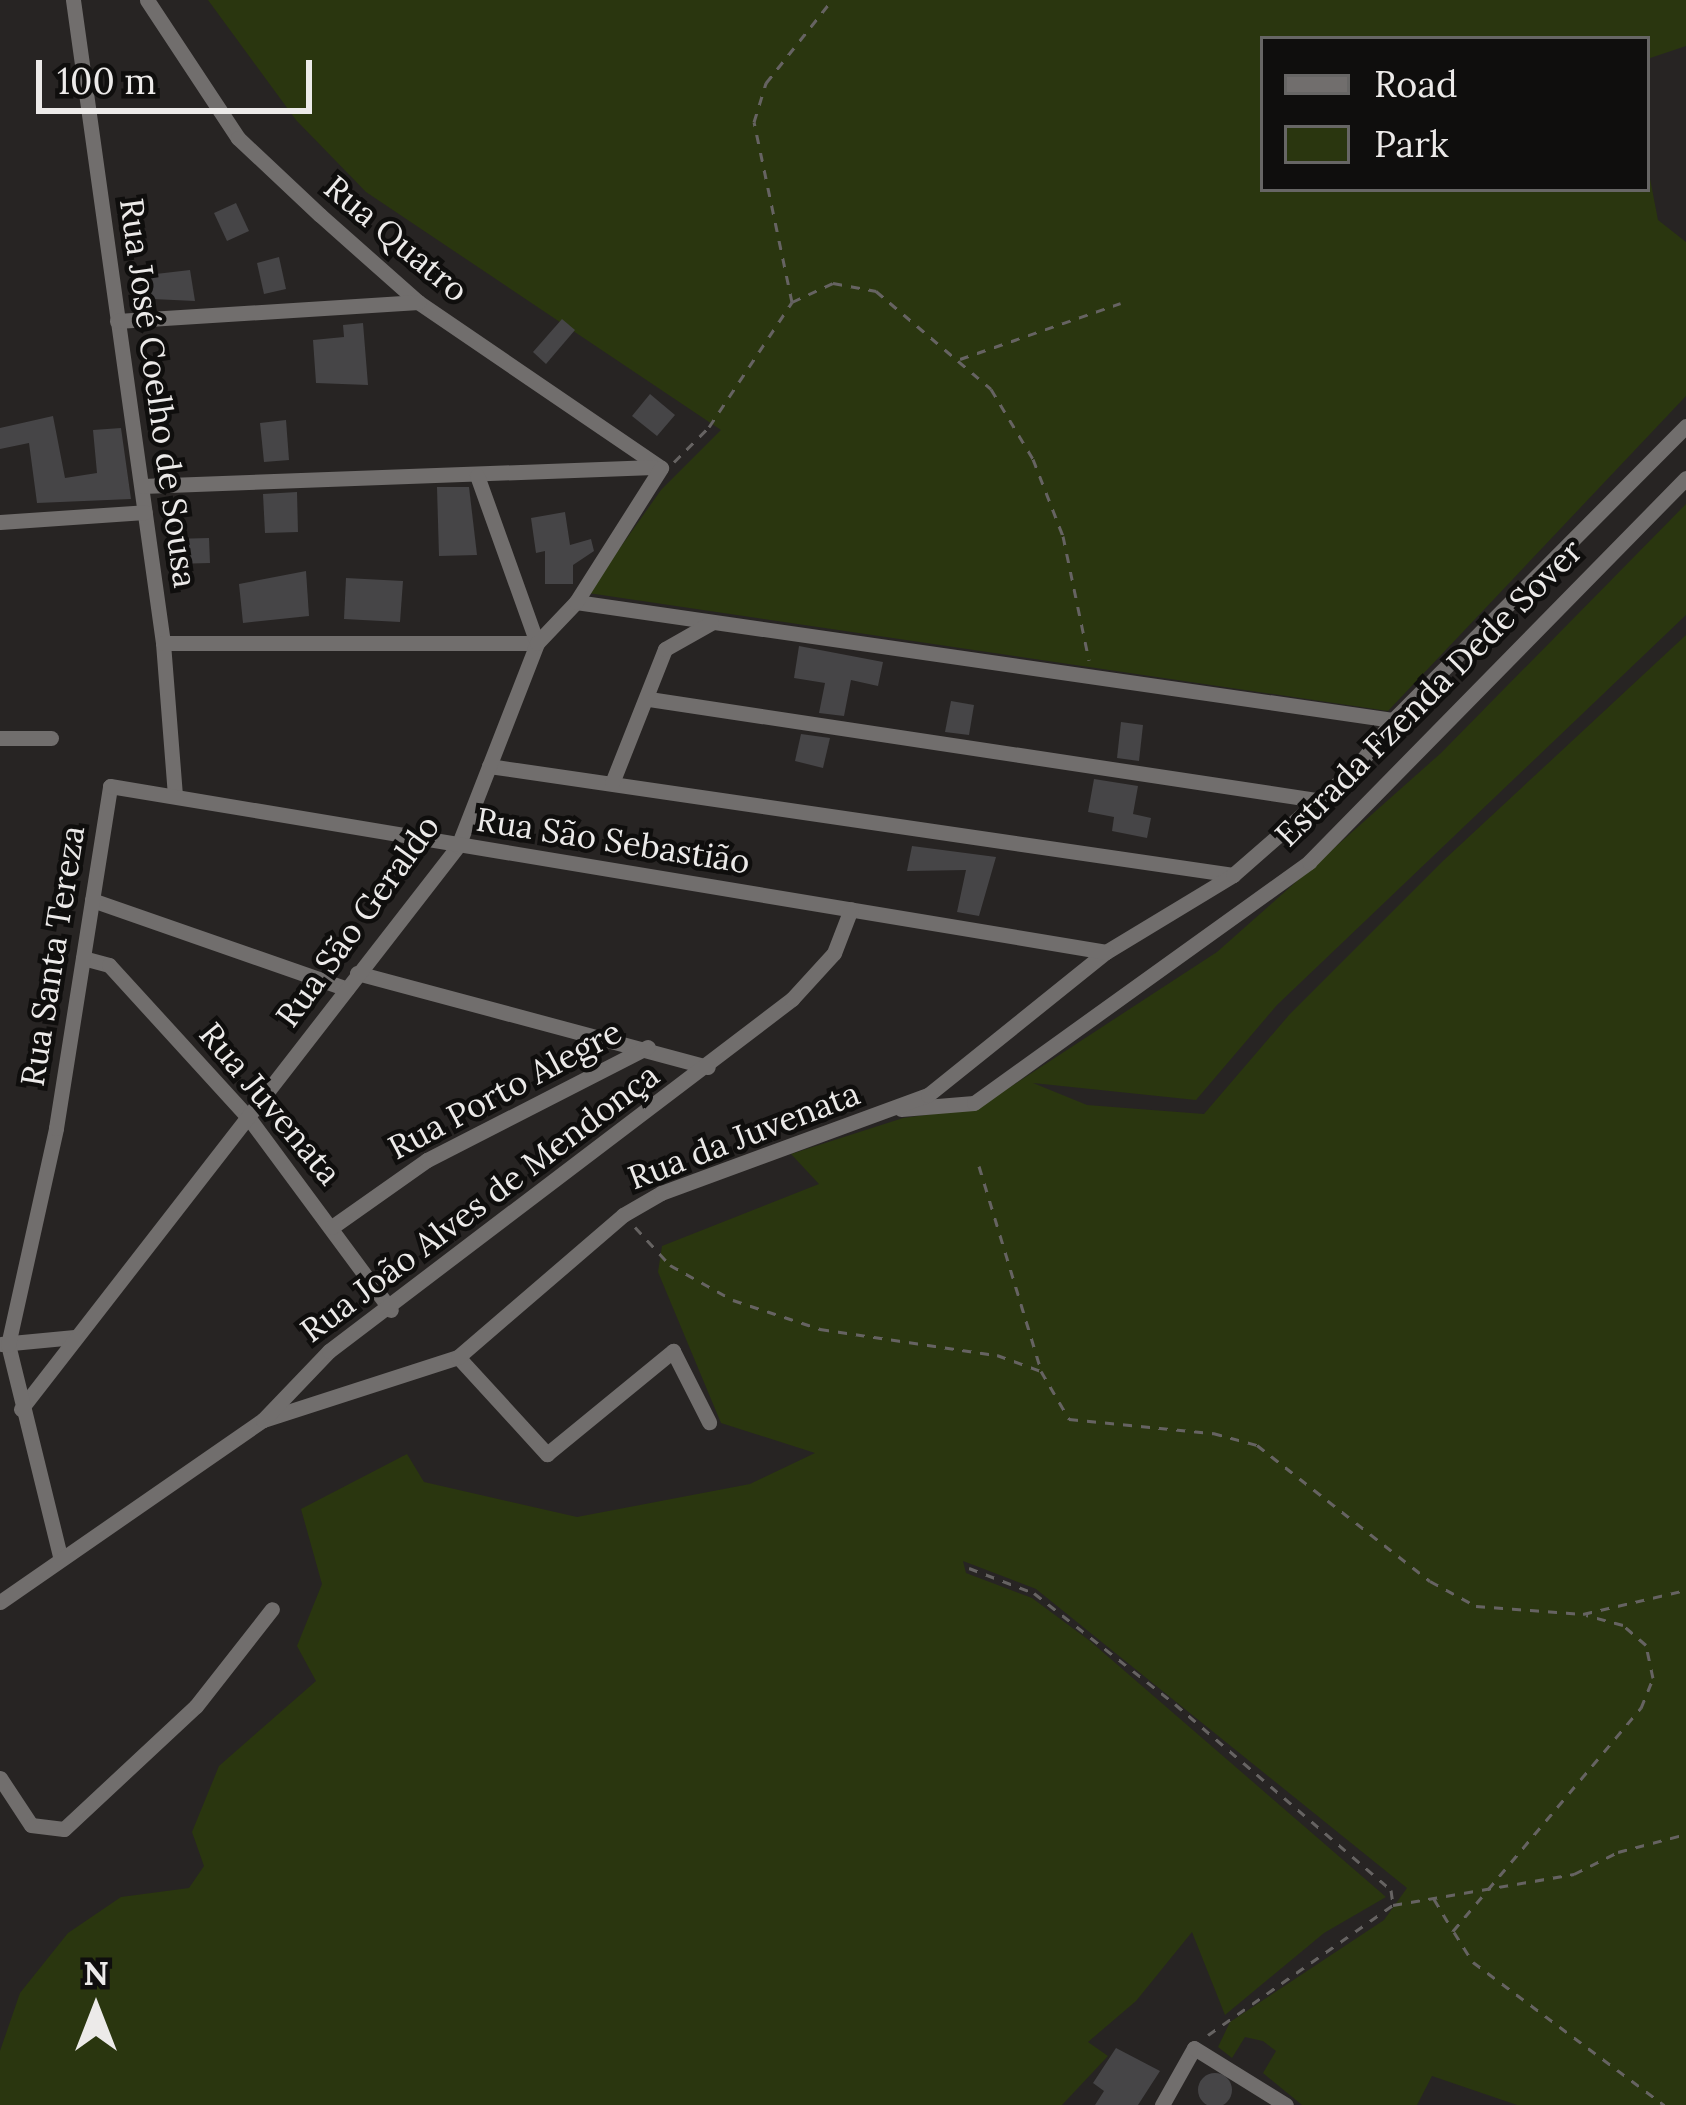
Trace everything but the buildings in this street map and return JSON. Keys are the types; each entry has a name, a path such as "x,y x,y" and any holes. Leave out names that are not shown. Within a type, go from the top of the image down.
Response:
{"street":[{"name":"Rua José Coelho de Sousa","path":"73,0 163,643 175,795"},
{"name":"Rua Quatro","path":"147,0 238,138 418,302 661,468"},
{"path":"117,321 418,302"},
{"name":"Rua da Juvenata","path":"263,1420 458,1357 623,1215 661,1193 928,1095 1106,952 1233,875 1357,767 1393,720 1686,427"},
{"path":"142,486 477,475 630,463 661,468"},
{"name":"Rua São Geraldo","path":"21,1409 458,846 537,643 576,602 661,468"},
{"path":"163,643 537,643 477,475"},
{"name":"Estrada Fzenda Dede Sover","path":"898,1109 974,1103 1309,862 1686,478"},
{"path":"0,522 146,512"},
{"path":"576,602 1393,720"},
{"path":"612,783 665,649 711,622"},
{"path":"649,699 1317,800"},
{"path":"0,738 50,738"},
{"path":"489,766 1233,875"},
{"name":"Rua São Sebastião","path":"110,786 1106,952"},
{"name":"Rua Santa Tereza","path":"60,1556 4,1345 83,958 110,786"},
{"path":"92,900 347,989"},
{"name":"Rua João Alves de Mendonça","path":"0,1602 60,1556 263,1420 329,1351 391,1310 708,1067 812,979 834,953 851,909"},
{"name":"Rua Juvenata","path":"83,958 109,964 248,1117 391,1310"},
{"path":"357,974 648,1047 708,1067"},
{"name":"Rua Porto Alegre","path":"332,1227 427,1160 648,1047"},
{"path":"4,1345 75,1337"},
{"path":"458,1357 548,1454 673,1351 710,1421"},
{"path":"0,1778 31,1826 64,1829 196,1706 272,1610"},
{"path":"1162,2105 1191,2055 1286,2105"}],"path":[{"path":"791,302 754,122 766,83 832,0"},
{"path":"661,468 709,427 791,302 833,283 876,291 991,389 1033,459 1063,536 1093,676"},
{"path":"958,359 1121,303"},
{"path":"979,1166 1041,1371 1070,1419 1213,1433 1257,1445 1430,1581 1476,1606 1583,1614 1623,1625 1646,1645 1653,1678 1608,1752 1479,1894 1453,1931"},
{"path":"623,1215 670,1265 733,1300 820,1329 997,1355 1041,1371"},
{"path":"969,1568 1034,1593 1157,1690 1391,1890 1393,1905"},
{"path":"1583,1614 1686,1590"},
{"path":"1191,2055 1289,1972 1393,1905 1479,1894 1574,1874 1618,1852 1686,1834"},
{"path":"1434,1897 1473,1962 1664,2105"}],"green space":[{"path":"208,0 1686,0 1686,46 1650,58 1650,36 1260,36 1260,192 1650,192 1650,179 1658,220 1686,242 1686,396 1388,711 588,593 661,490 721,430 366,192 296,120"},
{"path":"1686,504 1686,615 1277,1005 1196,1100 1033,1083 1087,1105 1204,1114 1289,1015 1444,860 1686,635 1686,2105 1517,2105 1432,2076 1417,2105 1302,2105 1263,2073 1276,2051 1263,2041 1245,2037 1232,2058 1218,2047 1230,2022 1384,1920 1407,1888 1036,1589 963,1561 966,1573 1032,1598 1090,1641 1386,1897 1324,1933 1225,2015 1192,1932 1136,2001 1088,2042 1108,2056 1062,2105 0,2105 0,2051 20,1993 68,1933 121,1897 189,1888 204,1866 192,1832 219,1766 316,1681 297,1646 322,1584 301,1509 407,1454 424,1482 577,1517 750,1484 815,1453 721,1423 658,1272 662,1246 819,1184 791,1154 903,1118 978,1108 1217,952 1441,753"}]}
